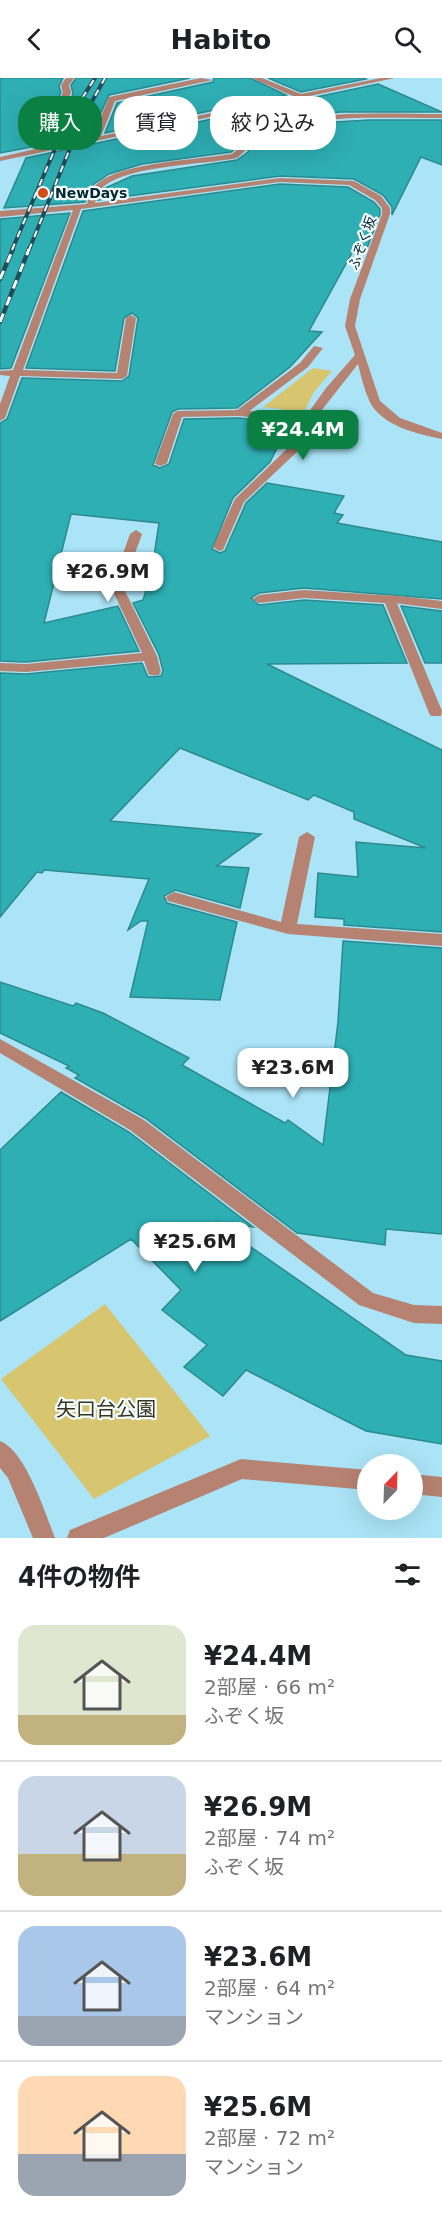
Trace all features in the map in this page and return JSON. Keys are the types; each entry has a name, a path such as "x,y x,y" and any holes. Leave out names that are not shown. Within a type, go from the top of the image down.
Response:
{"street":[{"path":"65,96 65,85 70,78"},
{"path":"102,124 112,99 209,80 205,78"},
{"path":"256,78 299,96"},
{"path":"306,96 391,78"},
{"path":"102,138 210,116"},
{"path":"90,206 94,193 104,183 141,171 234,156 242,150 245,138 260,131 329,117 442,116"},
{"path":"0,159 44,150"},
{"name":"ふぞく坂","path":"0,214 90,206 260,181 340,182 361,187 378,198 386,208 386,214 351,315 350,326 375,402 382,411 411,427 442,436"},
{"path":"0,418 78,207"},
{"path":"4,373 122,376 131,318"},
{"path":"240,413 304,365 318,348"},
{"path":"219,547 239,501 296,447 309,420 340,377 360,355"},
{"path":"161,463 178,414 240,413 309,420"},
{"path":"136,534 117,587 150,656 154,672"},
{"path":"259,599 304,594 390,599 442,605"},
{"path":"390,599 436,713"},
{"path":"0,667 26,668 150,656"},
{"path":"288,930 307,837"},
{"path":"174,897 288,930 442,940"},
{"path":"0,1045 137,1125 366,1299 414,1314 442,1315"},
{"path":"0,1451 16,1472 44,1538"},
{"path":"78,1538 241,1469 357,1479"},
{"path":"423,1485 442,1487"}],"green space":[{"path":"313,368 332,371 314,392 304,412 263,407"},
{"name":"矢口台公園","path":"105,1304 210,1436 94,1499 1,1379"}],"building":[{"path":"0,78 63,78 59,86 59,96 18,96 18,150 0,153"},
{"path":"76,78 190,78 109,95 102,111 102,96 72,96 71,85"},
{"path":"214,78 250,78 286,95 210,96 210,111 198,113 198,96 149,96 213,82"},
{"path":"268,78 364,78 366,79 301,92"},
{"path":"378,84 442,112 336,113 336,96 321,96"},
{"path":"114,110 114,131 105,133"},
{"path":"210,119 210,150 234,150 142,164 109,174 94,184 85,202 4,208 26,158 64,150 102,150 102,142 114,140 114,150 198,150 198,122"},
{"path":"442,120 442,165 421,157 392,215 392,207 383,195 354,179 280,176 98,200 105,188 132,176 237,160 249,150 336,150 336,122"},
{"path":"280,184 348,187 374,202 380,209 380,214 366,251 352,253 309,331 322,332 290,367 237,408 178,409 172,412 153,465 160,468 169,464 184,419 240,418 289,424 270,462 233,498 212,549 220,553 225,551 246,503 267,483 344,496 334,513 343,515 337,523 442,542 442,599 304,588 259,593 251,598 259,605 304,600 383,605 407,663 267,664 442,750 442,932 344,925 344,919 315,917 318,873 358,877 356,842 426,848 354,819 354,812 314,795 308,800 180,748 110,821 261,834 217,866 249,868 240,908 175,890 164,896 167,903 237,922 220,1000 130,997 148,921 141,921 128,930 149,879 44,870 42,873 37,872 0,917 0,673 26,674 142,663 148,677 161,676 163,671 159,655 133,603 143,600 151,575 159,523 71,514 44,623 118,606 139,651 26,662 0,661 0,423 7,419 22,378 122,381 129,376 138,318 132,313 124,318 115,371 26,368 83,211"},
{"path":"70,213 11,368 0,369 0,219"},
{"path":"401,606 442,611 442,663 425,663"},
{"path":"343,941 442,948 442,1234 386,1229 385,1245 297,1233 145,1118 75,1078 79,1075 66,1068 69,1066 0,1033 0,982 73,1006 76,1003 103,1013 189,1058 182,1065 285,1123 288,1120 323,1145 338,1022"},
{"path":"61,1092 129,1132 253,1227 215,1222 406,1355 442,1361 442,1444 366,1431 246,1370 223,1396 184,1367 207,1345 162,1310 181,1290 131,1239 0,1321 0,1150"}],"railway":[{"path":"12,250 65,125 95,78"},
{"path":"29,250 81,121 105,78"},
{"path":"0,279 13,249"},
{"path":"0,322 29,249"}],"place":[{"name":"NewDays","path":"43,193"}]}
